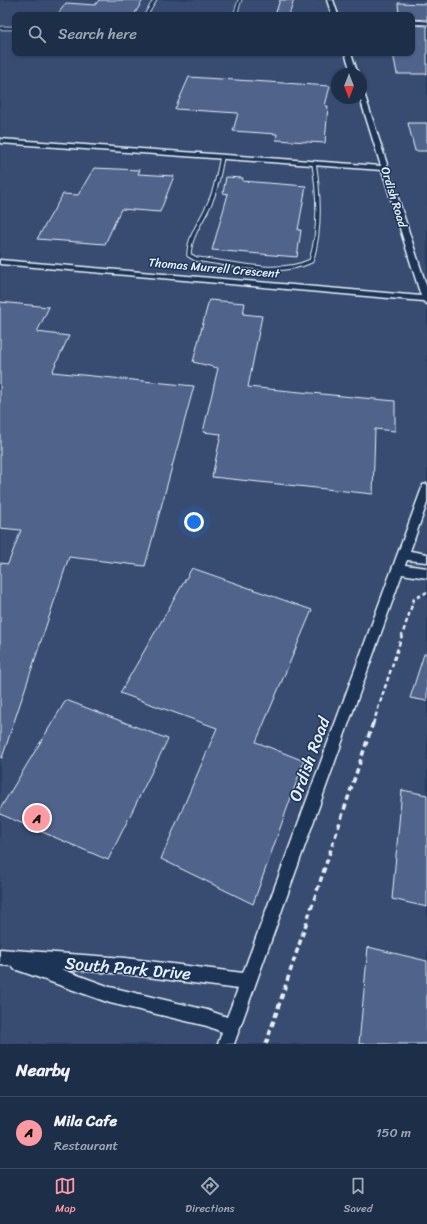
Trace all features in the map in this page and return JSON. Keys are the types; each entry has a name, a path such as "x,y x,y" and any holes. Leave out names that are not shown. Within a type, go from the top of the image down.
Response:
{"street":[{"path":"330,0 334,12"},
{"path":"349,56 353,68"},
{"name":"Ordish Road","path":"365,104 427,300"},
{"path":"0,141 386,168"},
{"name":"Thomas Murrell Crescent","path":"0,262 427,300"},
{"name":"Ordish Road","path":"226,1044 399,569 427,488"},
{"path":"404,555 427,558"},
{"path":"399,569 427,573"},
{"name":"South Park Drive","path":"4,958 125,966 248,982"},
{"name":"South Park Drive","path":"4,958 110,995 207,1018 231,1027"}],"lane":[{"path":"148,12 155,0"},
{"path":"236,12 240,0"},
{"path":"415,22 427,23"},
{"path":"0,28 12,28"},
{"path":"222,157 212,199 197,226 189,250 189,255 196,259 274,268 300,266 311,261 313,256 316,236 318,189 314,163"}],"path":[{"path":"266,1044 414,599 427,592"}],"shaded area":[{"path":"0,0 427,0 427,1044 0,1044"}],"building":[{"path":"99,0 143,0 136,12 59,12 66,3 95,5"},
{"path":"280,0 294,0 290,12 276,12"},
{"path":"398,3 427,4 427,20 415,19 415,12 399,12"},
{"path":"415,25 427,26 427,74 397,74 394,56 415,56"},
{"path":"189,77 330,86 325,106 328,106 325,143 276,140 277,134 233,131 238,113 175,109"},
{"path":"408,123 427,123 427,151 415,151"},
{"path":"94,168 140,170 138,174 174,176 160,212 121,209 105,244 37,239 63,194 78,195"},
{"path":"226,177 243,178 242,181 306,186 298,230 301,230 297,257 212,250 228,194 223,193"},
{"path":"209,300 245,303 243,314 262,316 248,387 395,401 395,431 375,429 373,494 212,477 221,434 203,432 218,368 193,362"},
{"path":"0,302 49,307 37,332 69,336 52,372 194,386 145,566 69,557 2,758 0,757 0,563 8,564 21,530 0,528"},
{"path":"192,568 312,610 256,742 304,761 253,904 161,859 217,728 120,693"},
{"path":"424,654 427,654 427,701 410,698"},
{"path":"66,700 168,739 108,860 0,814 0,809"},
{"path":"402,790 427,795 427,907 392,899"},
{"path":"368,947 427,961 427,1044 359,1044"}],"place":[{"name":"Mila Cafe","path":"37,818"}]}
